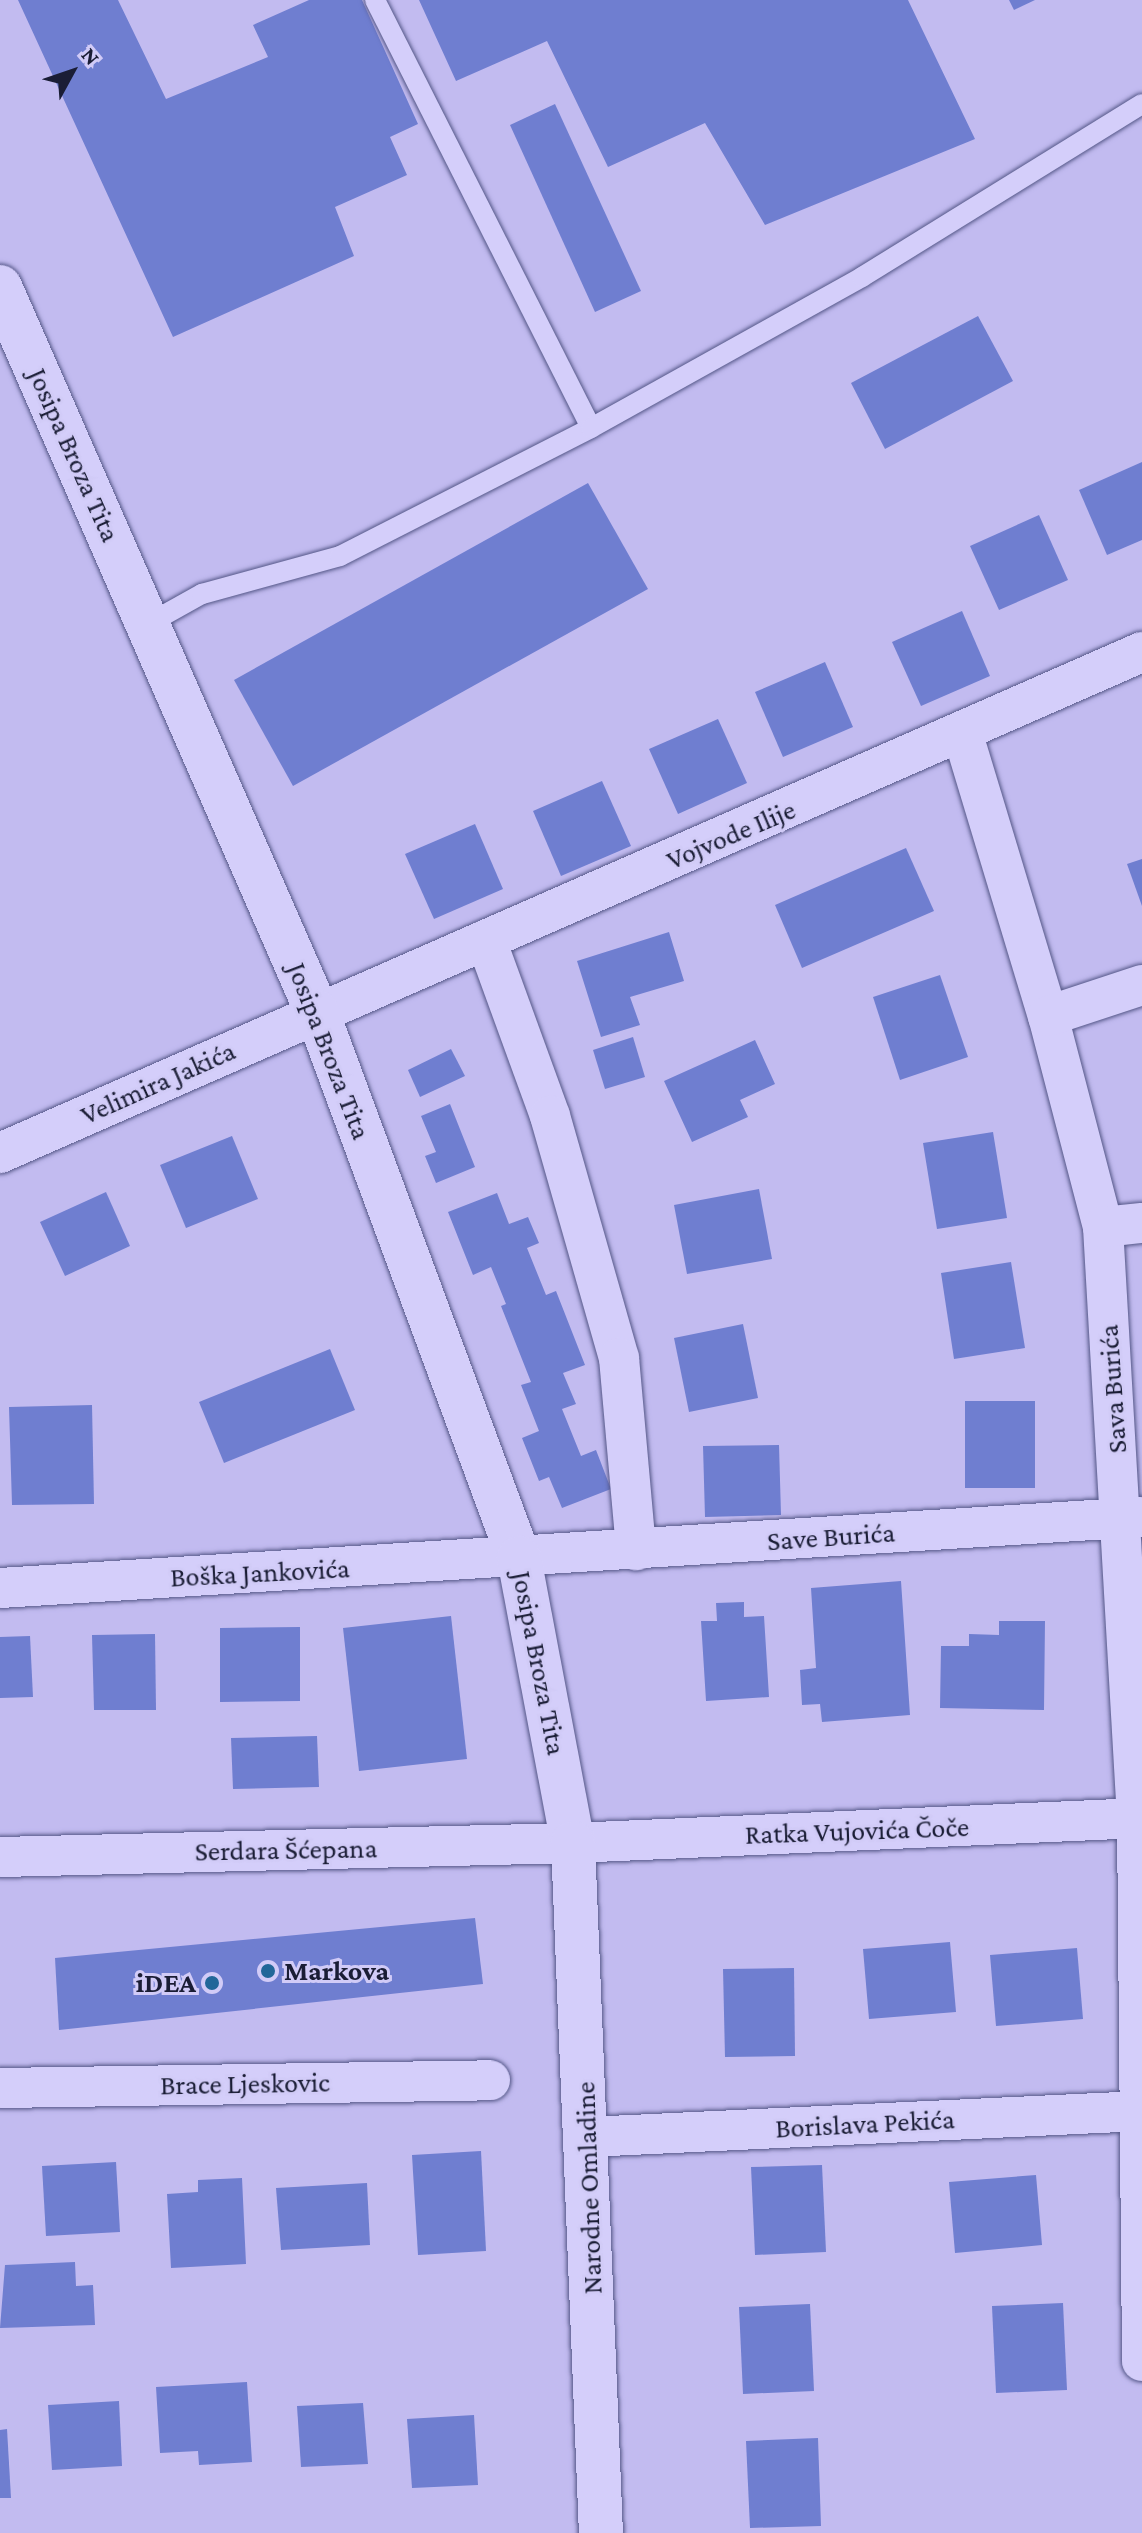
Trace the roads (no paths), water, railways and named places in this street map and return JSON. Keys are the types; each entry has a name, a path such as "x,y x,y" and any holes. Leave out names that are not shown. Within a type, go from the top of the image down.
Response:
{"street":[{"name":"Josipa Broza Tita","path":"0,287 317,1012 519,1558 573,1843"},
{"name":"Vojvode Ilije","path":"317,1012 963,735 1142,652"},
{"name":"Sava Burića","path":"963,735 1048,1016 1103,1227 1132,1517 1139,1818 1142,2361"},
{"path":"486,940 550,1116 619,1358 636,1550"},
{"path":"1048,1016 1142,985"},
{"name":"Velimira Jakića","path":"0,1153 317,1012"},
{"path":"1103,1227 1142,1223"},
{"name":"Save Burića","path":"519,1558 1132,1517"},
{"name":"Boška Jankovića","path":"0,1588 519,1558"},
{"name":"Ratka Vujovića Čoče","path":"573,1843 1139,1818"},
{"name":"Serdara Šćepana","path":"0,1857 573,1843"},
{"name":"Narodne Omladine","path":"573,1843 588,2137 601,2533"},
{"name":"Brace Ljeskovic","path":"0,2088 490,2080"},
{"name":"Borislava Pekića","path":"588,2137 1139,2111"}],"lane":[{"path":"375,0 591,428"},
{"path":"148,624 202,594 340,556 591,428 862,277 1142,104"}],"place":[{"name":"Markova","path":"268,1971"},
{"name":"iDEA","path":"212,1983"}]}
